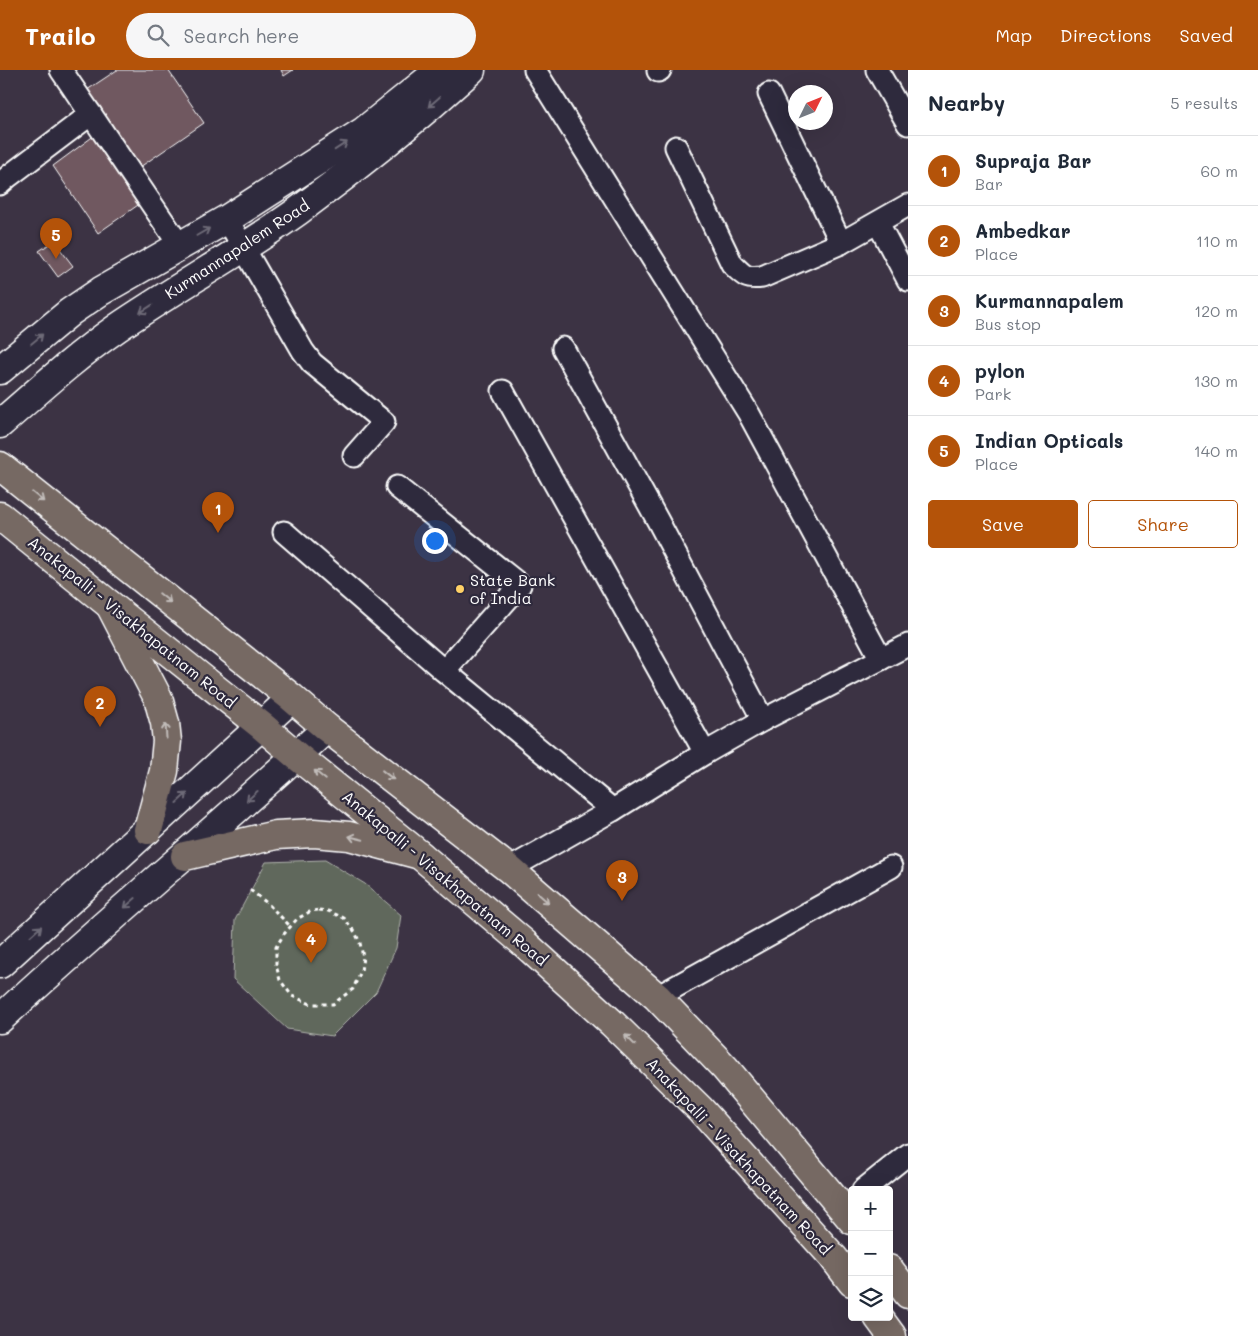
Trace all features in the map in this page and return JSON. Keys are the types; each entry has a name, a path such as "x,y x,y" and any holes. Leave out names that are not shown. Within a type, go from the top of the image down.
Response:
{"main road":[{"path":"0,370 70,312 101,291 227,219 364,131 440,70"},
{"name":"Kurmannapalem Road","path":"0,424 73,361 116,329 243,248 297,211 358,165 471,70"},
{"path":"0,466 292,698 327,728 509,869 657,997 725,1068 848,1208"},
{"name":"Anakapalli - Visakhapatnam Road","path":"0,516 262,726 420,855 525,944 612,1023 706,1117 833,1257 848,1277"},
{"path":"110,605 158,698 165,723 164,771 148,830"},
{"path":"0,964 292,698"},
{"path":"0,1019 66,958 185,856 327,728"},
{"path":"185,856 276,835 314,834 349,836 420,855"},
{"path":"893,1274 908,1294"},
{"path":"881,1321 892,1336"}],"street":[{"path":"61,70 180,246"},
{"path":"535,70 749,414 881,659"},
{"path":"878,70 908,124"},
{"path":"769,94 841,243"},
{"path":"0,184 91,114"},
{"path":"676,147 732,264 741,273 750,278 762,278 841,243 908,205"},
{"path":"227,219 303,351 312,363 384,422 354,456"},
{"path":"878,223 908,280"},
{"path":"563,348 658,521 763,720"},
{"path":"504,391 705,753"},
{"path":"396,486 520,585 444,671"},
{"path":"284,532 444,671 613,810"},
{"path":"509,869 613,810 705,753 763,720 908,645"},
{"path":"657,997 891,867"},
{"path":"868,1186 908,1154"}],"path":[{"path":"250,890 267,903 290,926"},
{"path":"311,911 328,911 344,918 355,932 363,957 361,971 353,989 333,1004 311,1004 292,996 280,980 276,965 276,947 290,926 297,919 311,911"}],"green space":[{"path":"325,860 365,884 401,915 396,948 376,992 332,1036 287,1029 233,979 235,920 266,862"}],"building":[{"path":"117,70 168,70 204,123 140,167 87,90"},
{"path":"281,70 293,70 284,76"},
{"path":"95,135 141,203 98,233 53,166"},
{"path":"54,241 73,266 58,277 39,251"}],"place":[{"name":"Indian Opticals","path":"56,259"},
{"name":"Supraja Bar","path":"218,533"},
{"name":"State Bank of India","path":"460,589"},
{"name":"Ambedkar","path":"100,727"},
{"name":"Kurmannapalem","path":"622,901"},
{"name":"pylon","path":"311,963"}]}
